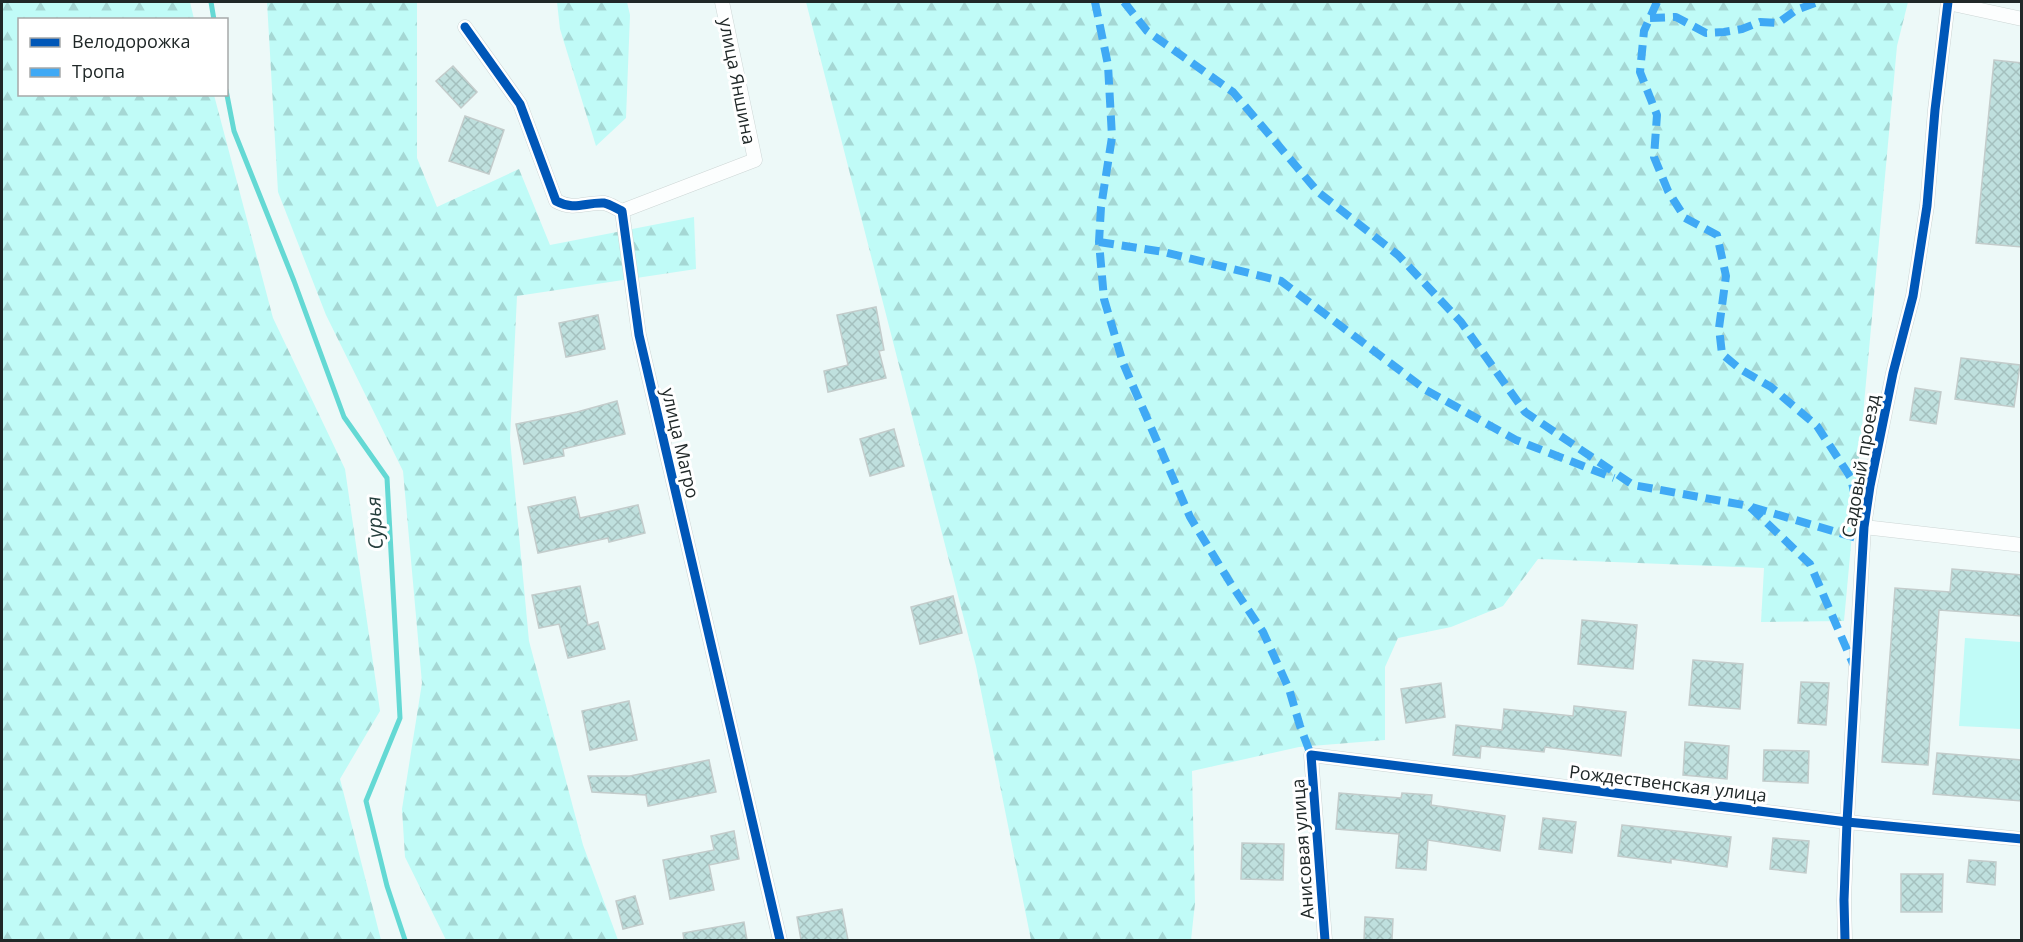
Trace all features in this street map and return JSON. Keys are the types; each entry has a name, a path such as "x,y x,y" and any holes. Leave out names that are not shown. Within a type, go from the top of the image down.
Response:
{"street":[{"name":"улица Яншина","path":"622,211 754,160 722,2"},
{"path":"1948,2 2022,19"},
{"name":"Садовый проезд","path":"1845,940 1847,822 1864,527 1893,374 1913,296 1927,206 1935,110 1948,2"},
{"path":"465,27 520,104 556,201 565,206 577,207 606,203 622,211"},
{"name":"улица Магро","path":"622,211 639,334 780,940"},
{"path":"1864,527 2022,545"},
{"name":"Рождественская улица","path":"1311,755 1847,822 2022,839"},
{"name":"Анисовая улица","path":"1311,755 1325,940"}],"green space":[{"path":"2,2 190,2 194,18 18,18 18,96 214,96 273,318 345,469 380,711 340,779 381,940 2,940"},
{"path":"267,2 419,2 417,3 417,158 437,207 519,169 550,245 694,217 696,269 517,296 510,439 529,641 583,845 618,940 446,940 405,857 402,809 422,683 403,471 326,315 278,192"},
{"path":"557,2 627,2 630,15 626,118 596,146 560,29"},
{"path":"806,2 1908,2 1897,46 1844,621 1761,622 1764,568 1538,559 1503,606 1451,627 1398,638 1385,667 1385,740 1299,747 1192,771 1195,903 1191,940 1031,940 976,666"},
{"path":"1965,638 2021,642 2021,729 1959,726"}],"building":[{"path":"1994,60 2022,63 2022,247 1976,243"},
{"path":"453,66 477,92 461,108 436,81"},
{"path":"465,116 504,130 489,174 449,161"},
{"path":"876,307 884,350 879,351 886,378 828,392 824,371 848,365 837,315"},
{"path":"598,315 605,349 566,357 559,323"},
{"path":"1961,358 2020,365 2014,407 1955,399"},
{"path":"1915,388 1941,392 1936,424 1910,420"},
{"path":"617,401 625,434 563,449 564,456 524,464 516,424 577,412"},
{"path":"894,429 904,466 870,476 860,439"},
{"path":"575,497 580,518 638,505 645,533 609,542 608,538 538,553 528,507"},
{"path":"1952,569 2022,575 2022,616 1939,610 1928,765 1882,762 1895,588 1950,592"},
{"path":"580,586 588,625 598,622 605,649 568,658 559,624 539,628 532,595"},
{"path":"953,596 962,633 920,644 911,607"},
{"path":"1582,620 1637,625 1633,669 1578,664"},
{"path":"1693,660 1743,664 1740,709 1689,705"},
{"path":"1801,682 1829,683 1826,725 1798,723"},
{"path":"1441,683 1445,717 1406,723 1401,689"},
{"path":"629,701 637,740 590,750 582,711"},
{"path":"1574,706 1626,712 1621,756 1545,747 1544,752 1481,746 1480,758 1453,755 1456,725 1502,730 1504,709 1573,716"},
{"path":"1685,742 1729,746 1727,779 1683,775"},
{"path":"1764,750 1809,751 1808,783 1763,781"},
{"path":"1937,753 2022,760 2022,801 1933,794"},
{"path":"709,760 716,792 648,806 646,795 592,792 588,776 630,776"},
{"path":"1339,793 1401,798 1402,793 1432,795 1431,805 1505,816 1500,851 1428,840 1426,870 1396,868 1399,834 1336,829"},
{"path":"1543,818 1576,822 1572,853 1539,849"},
{"path":"1622,825 1731,837 1727,867 1671,859 1671,863 1618,856"},
{"path":"734,831 739,859 709,865 714,890 670,899 663,860 714,850 711,836"},
{"path":"1773,838 1809,841 1806,873 1770,869"},
{"path":"1242,843 1284,844 1283,880 1241,879"},
{"path":"1969,860 1996,862 1995,885 1967,882"},
{"path":"1901,874 1943,874 1942,912 1901,912"},
{"path":"635,896 643,924 623,929 616,901"},
{"path":"842,909 848,940 801,940 797,917"},
{"path":"1365,917 1393,919 1392,940 1364,940"},
{"path":"744,922 747,940 684,940 683,933"}],"waterway":[{"name":"Сурья","path":"211,2 214,18"},
{"name":"Сурья","path":"227,96 234,131 294,281 344,417 387,478 400,718 366,801 387,886 405,940"}],"marked path":[{"path":"1095,2 1108,65 1112,137 1101,207 1099,242 1104,299 1123,363 1190,517 1263,632 1289,689 1311,755"},
{"path":"1124,2 1147,31 1233,92 1318,192 1398,255 1461,322 1525,412 1633,485 1749,506 1810,564 1854,666"},
{"path":"1657,2 1644,31 1640,72 1657,115 1654,157 1668,191 1685,218 1717,235 1726,276 1719,328 1722,354 1740,369 1771,387 1817,426 1851,478 1861,522"},
{"path":"1650,18 1676,17 1706,33 1724,32 1742,29 1760,22 1778,23 1796,10 1818,2"},
{"path":"1099,242 1164,252 1281,281 1426,390 1516,440 1614,478"},
{"path":"1752,507 1863,540"}],"cycle path":[{"path":"1845,940 1847,822 1864,527 1893,373 1913,296 1927,206 1935,110 1948,2"},
{"path":"465,27 520,104 556,201 575,206 604,203 622,211 639,335 780,940"},
{"path":"1325,940 1311,755 1847,822 2022,839"}]}
